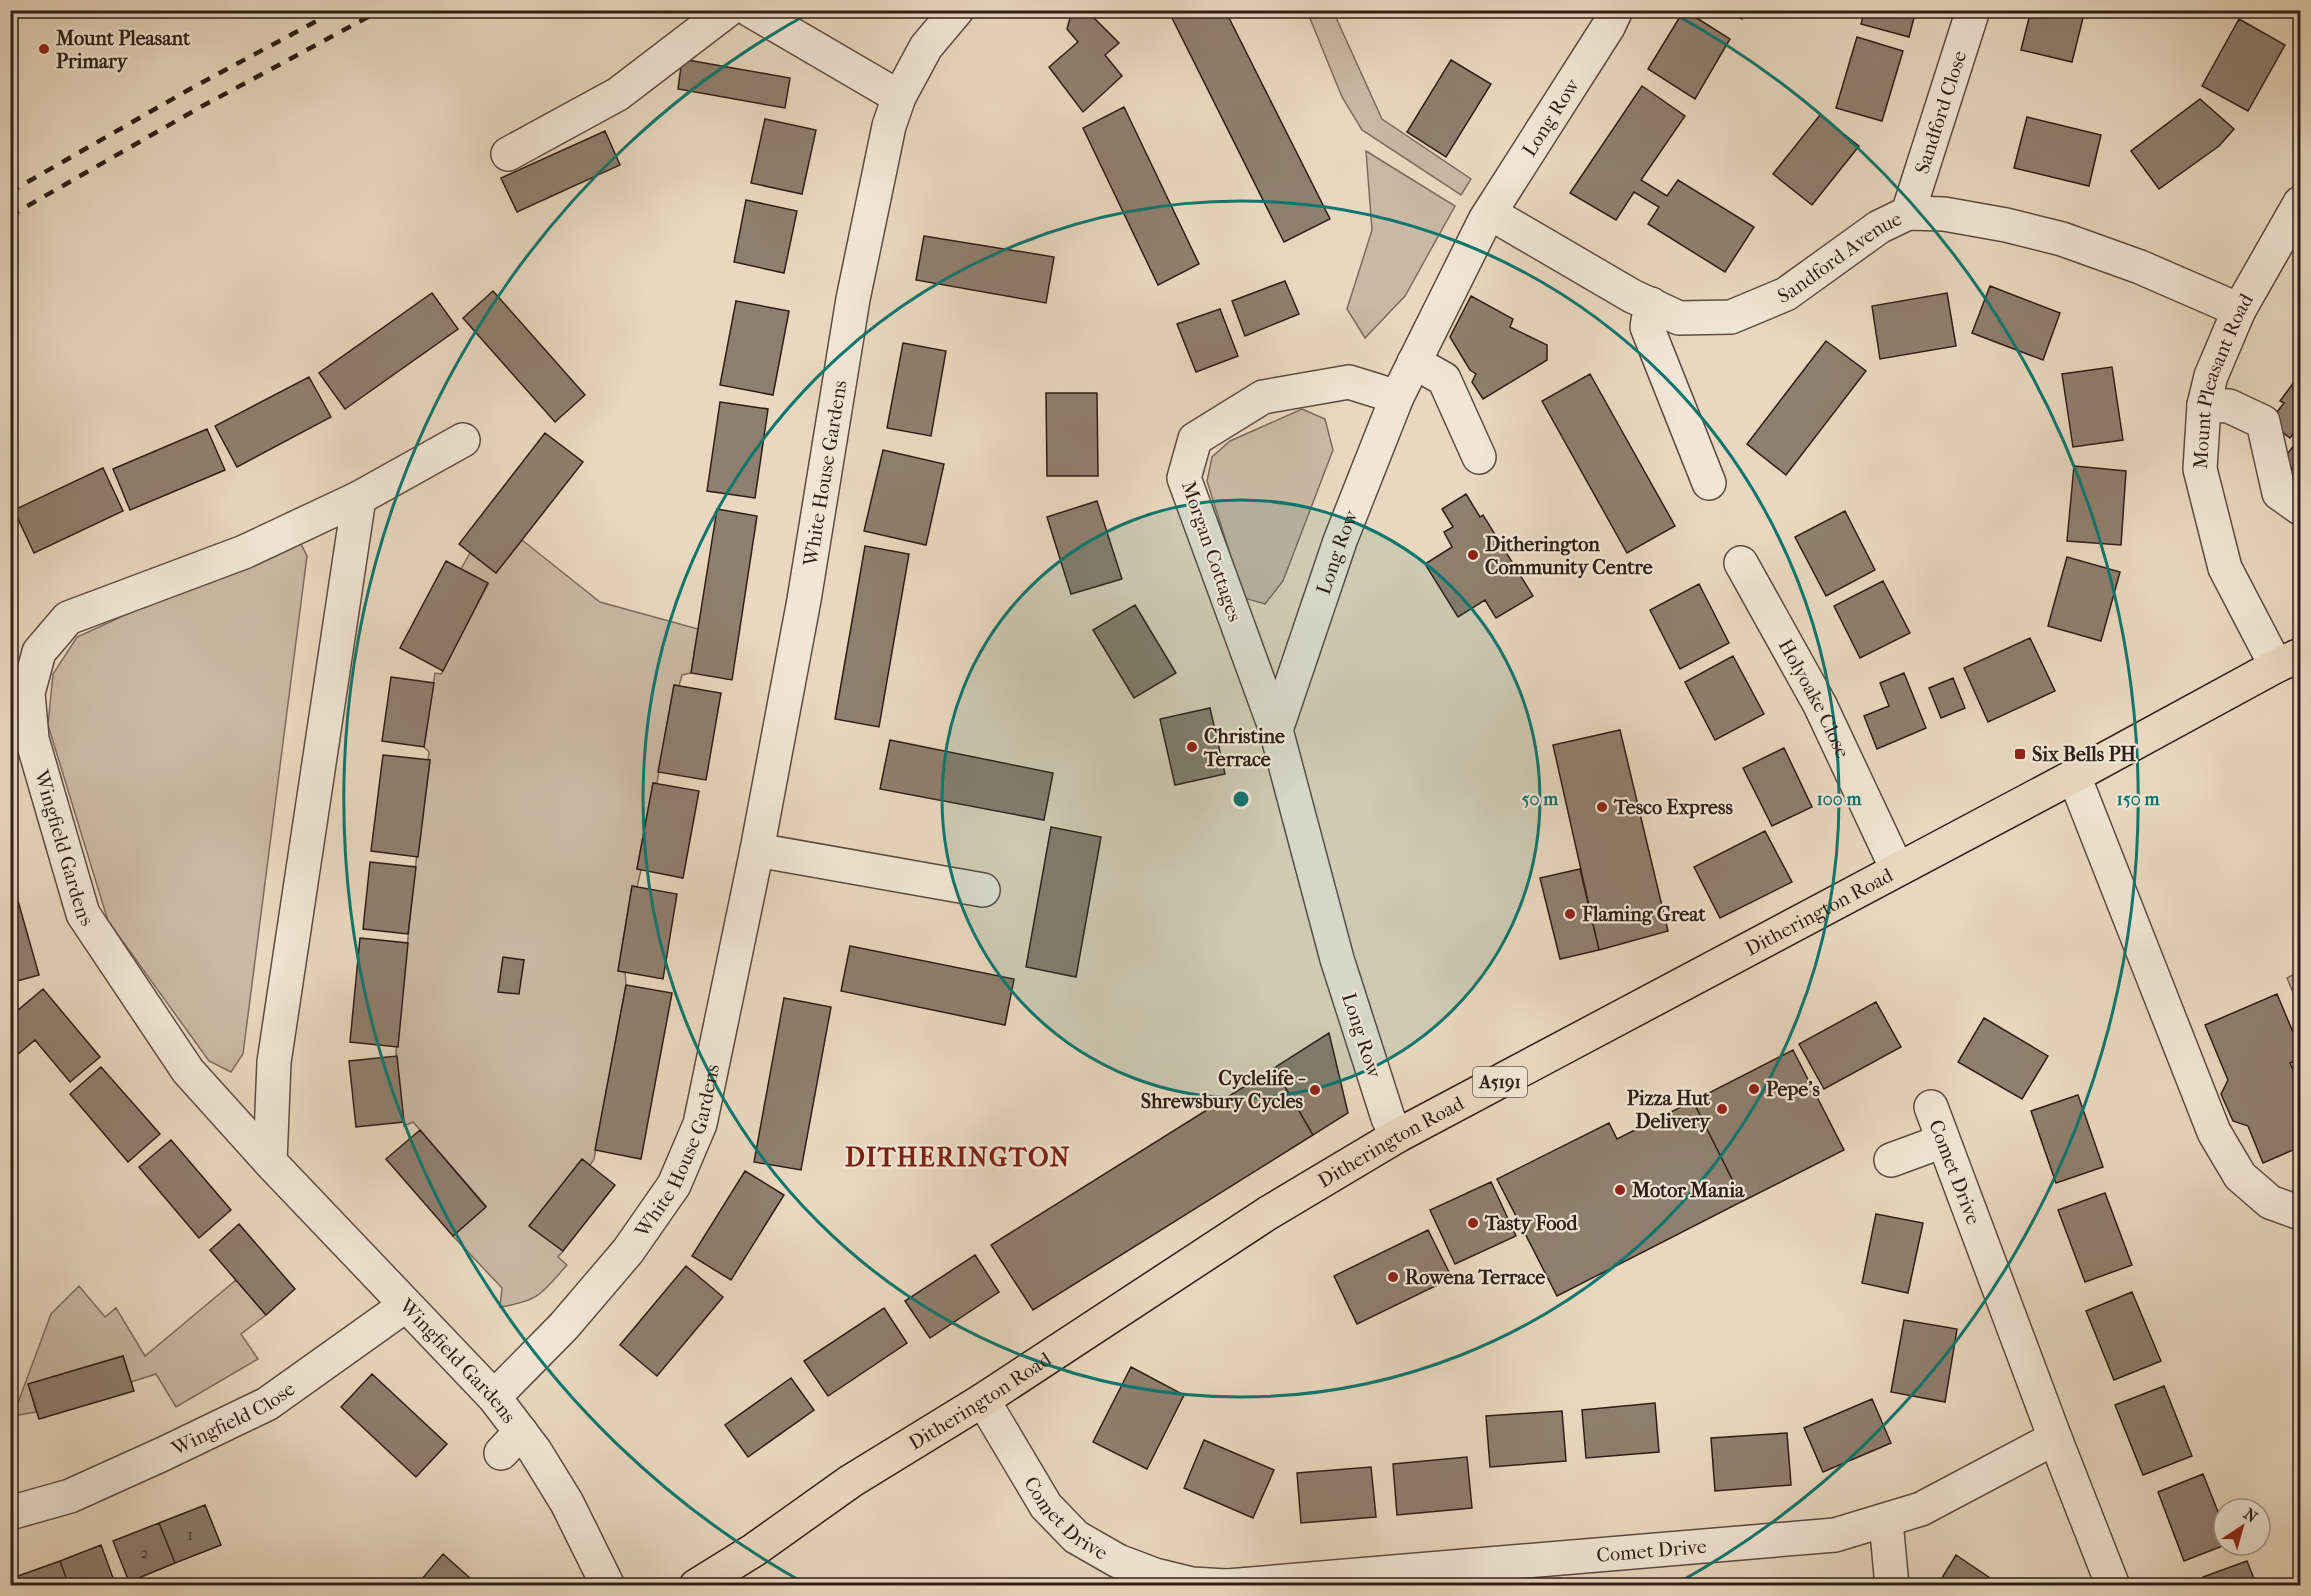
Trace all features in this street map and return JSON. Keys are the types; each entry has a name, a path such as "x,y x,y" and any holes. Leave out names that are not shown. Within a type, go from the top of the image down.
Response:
{"main road":[{"name":"Ditherington Road","path":"696,1586 754,1550 851,1481 983,1400 1268,1214 1397,1136 2288,660"}],"street":[{"path":"508,154 618,94 728,10"},
{"path":"750,10 899,97"},
{"name":"White House Gardens","path":"494,1396 564,1326 628,1251 674,1185 700,1124 757,850 804,600 853,299 889,126 899,97 926,47 957,10"},
{"name":"Long Row","path":"1397,1136 1388,1118 1337,958 1276,730 1340,541 1396,397 1490,213 1608,27 1616,10"},
{"name":"Sandford Close","path":"1908,213 1973,10"},
{"name":"Mount Pleasant Road","path":"2288,660 2225,568 2200,469 2204,405 2211,376 2239,310 2301,203"},
{"name":"Sandford Avenue","path":"1490,213 1622,290 1679,318 1731,317 1786,294 1879,228 1908,213 1944,214 2006,225 2062,239 2140,267 2239,310"},
{"path":"1651,304 1647,327 1709,483"},
{"path":"1414,362 1444,379 1479,457"},
{"name":"Morgan Cottages","path":"1276,730 1184,478 1196,439 1263,397 1349,382 1396,397"},
{"path":"2204,405 2229,406 2263,422 2279,492 2301,508"},
{"name":"Wingfield Gardens","path":"463,440 359,498 244,552 68,618 39,652 28,693 32,740 83,914 188,1071 270,1161 494,1396 511,1443 567,1503 608,1586"},
{"path":"270,1161 274,1062 359,498"},
{"name":"Holyoake Close","path":"1741,563 1820,705 1897,869"},
{"path":"2074,776 2214,1132 2240,1176 2270,1202 2301,1213"},
{"path":"757,850 983,890"},
{"name":"Comet Drive","path":"1931,1107 2113,1586"},
{"path":"1891,1160 1943,1141"},
{"name":"Wingfield Close","path":"10,1513 70,1496 267,1404 406,1305"},
{"name":"Comet Drive","path":"983,1400 1046,1506 1076,1537 1118,1561 1155,1575 1192,1584 1226,1586 1835,1535 1921,1509 2055,1438"},
{"path":"10,1489 44,1502"},
{"path":"1886,1521 1892,1586"}],"shaded area":[{"path":"1307,11 1333,11 1382,119 1471,179 1461,195 1362,130 1342,97"},
{"path":"1366,151 1455,206 1405,296 1365,338 1347,309 1372,230"},
{"path":"1302,409 1325,419 1333,450 1283,581 1265,604 1244,598 1207,481 1212,457 1230,441"},
{"path":"522,540 600,602 698,629 691,673 682,675 679,686 674,685 657,783 653,783 637,869 641,870 637,887 632,886 618,971 625,972 626,984 594,1159 590,1165 582,1159 530,1225 563,1251 558,1257 567,1265 539,1294 524,1302 500,1307 502,1288 453,1236 486,1206 413,1122 404,1126 396,1052 416,862 430,761 428,760 429,752 424,747 435,673 441,674 488,584 461,569 470,553 496,573"},
{"path":"285,542 301,544 307,556 243,1054 231,1072 209,1061 108,921 48,725 53,674 77,637"},
{"path":"2300,971 2300,1009 2287,978"},
{"path":"236,1280 266,1315 241,1334 258,1359 176,1407 156,1374 131,1382 123,1356 29,1384 36,1412 13,1416 51,1314 79,1286 105,1317 116,1308 145,1356"}],"building":[{"path":"1168,10 1225,10 1330,219 1284,242"},
{"path":"1684,10 1730,39 1695,99 1648,69"},
{"path":"1726,10 1746,10 1742,19"},
{"path":"1865,10 1916,10 1909,37 1861,24"},
{"path":"2031,10 2085,10 2072,62 2021,50"},
{"path":"1078,12 1089,13 1119,43 1105,55 1122,76 1083,112 1049,67 1078,42 1067,29 1070,18"},
{"path":"2239,19 2285,45 2248,111 2202,86"},
{"path":"1857,37 1903,51 1882,121 1836,108"},
{"path":"682,59 790,78 785,108 678,89"},
{"path":"1451,60 1491,84 1446,157 1407,132"},
{"path":"1642,86 1685,116 1641,180 1667,196 1678,180 1754,227 1725,272 1648,224 1659,207 1634,192 1616,220 1570,193"},
{"path":"2200,99 2234,129 2219,146 2159,189 2131,151"},
{"path":"1124,107 1199,264 1158,285 1083,128"},
{"path":"1820,115 1859,146 1812,205 1773,174"},
{"path":"2027,117 2101,135 2089,186 2014,168"},
{"path":"765,119 816,130 802,194 751,183"},
{"path":"605,131 620,165 517,212 501,178"},
{"path":"746,200 797,211 784,273 734,262"},
{"path":"924,236 1054,257 1046,303 916,280"},
{"path":"1285,281 1299,314 1245,336 1232,301"},
{"path":"1990,286 2060,313 2043,360 1972,333"},
{"path":"493,291 585,395 555,422 463,318"},
{"path":"432,293 458,329 345,409 319,373"},
{"path":"1947,293 1956,346 1880,359 1872,306"},
{"path":"1471,296 1513,319 1510,327 1547,345 1547,360 1483,399 1472,382 1476,374 1470,370 1450,337"},
{"path":"736,301 789,311 773,395 720,385"},
{"path":"1220,309 1238,356 1196,372 1177,324"},
{"path":"1826,341 1866,371 1786,475 1747,444"},
{"path":"903,343 946,351 931,436 887,428"},
{"path":"2112,367 2123,440 2073,447 2062,374"},
{"path":"1590,374 1675,526 1627,553 1542,401"},
{"path":"2300,374 2300,424 2290,438 2269,422 2284,403 2280,401"},
{"path":"309,377 331,417 237,467 215,426"},
{"path":"1046,393 1097,393 1098,476 1047,476"},
{"path":"720,402 768,409 755,498 707,491"},
{"path":"207,429 225,470 130,510 113,469"},
{"path":"545,433 583,462 496,573 459,544"},
{"path":"2300,437 2300,474 2282,461"},
{"path":"883,450 944,464 926,545 864,531"},
{"path":"2074,466 2126,471 2121,545 2067,541"},
{"path":"103,468 123,511 34,553 14,510"},
{"name":"Ditherington Community Centre","path":"1466,494 1480,517 1483,515 1533,596 1496,618 1485,600 1458,617 1425,564 1452,547 1444,532 1453,527 1442,509"},
{"path":"1097,501 1122,579 1071,594 1047,517"},
{"path":"717,509 757,516 732,680 691,673"},
{"path":"1845,511 1875,570 1826,596 1795,537"},
{"path":"865,546 909,554 879,727 835,719"},
{"path":"2067,557 2120,572 2101,641 2048,626"},
{"path":"446,561 488,583 443,671 400,648"},
{"path":"1883,581 1910,633 1860,658 1834,606"},
{"path":"1699,584 1729,643 1680,669 1650,610"},
{"path":"1135,605 1176,673 1134,698 1093,630"},
{"path":"2030,638 2055,691 1988,722 1964,668"},
{"path":"1733,656 1764,714 1715,740 1685,682"},
{"path":"1904,673 1926,728 1877,749 1864,716 1889,706 1880,683"},
{"path":"391,677 434,683 424,747 382,741"},
{"path":"1953,678 1965,708 1941,718 1929,688"},
{"path":"674,685 721,693 706,780 658,772"},
{"name":"Christine Terrace","path":"1210,708 1225,774 1175,785 1160,719"},
{"name":"Tesco Express","path":"1620,730 1668,931 1599,950 1553,745"},
{"path":"890,740 1053,773 1044,820 880,789"},
{"path":"1784,748 1812,807 1772,826 1743,768"},
{"path":"383,755 430,760 418,857 371,851"},
{"path":"653,783 699,791 683,878 637,869"},
{"path":"1051,827 1101,837 1076,977 1026,967"},
{"path":"1765,831 1792,882 1720,918 1694,867"},
{"path":"370,862 416,867 408,934 363,929"},
{"name":"Flaming Great","path":"1580,869 1599,950 1560,959 1540,878"},
{"path":"632,886 677,894 663,979 618,971"},
{"path":"16,894 39,975 10,983 10,895"},
{"path":"360,938 408,943 398,1047 350,1042"},
{"path":"850,946 1014,979 1005,1025 841,991"},
{"path":"503,957 524,960 519,994 498,992"},
{"path":"626,985 672,993 641,1159 595,1150"},
{"path":"43,989 100,1057 70,1082 35,1040 17,1055 10,1048 10,1004 13,1002 18,1010"},
{"path":"2277,994 2300,1049 2300,1059 2290,1063 2298,1081 2300,1080 2300,1147 2263,1163 2248,1126 2233,1121 2221,1094 2228,1080 2205,1025"},
{"path":"784,998 831,1007 801,1170 754,1162"},
{"path":"1876,1002 1901,1047 1824,1089 1799,1044"},
{"path":"1984,1018 2048,1056 2022,1099 1958,1062"},
{"name":"Cyclelife - Shrewsbury Cycles","path":"1329,1033 1348,1113 1313,1135 1274,1068"},
{"path":"1793,1050 1844,1150 1743,1201 1693,1101"},
{"path":"397,1056 404,1122 356,1127 349,1061"},
{"path":"101,1067 160,1134 128,1162 70,1094"},
{"path":"1274,1068 1313,1135 1033,1310 991,1245"},
{"path":"2078,1095 2103,1167 2056,1183 2031,1111"},
{"name":"Motor Mania","path":"1693,1101 1743,1201 1557,1296 1497,1179 1609,1123 1617,1139"},
{"path":"420,1130 486,1207 453,1236 386,1159"},
{"path":"171,1140 231,1210 199,1238 139,1167"},
{"path":"582,1159 615,1185 563,1251 529,1226"},
{"path":"745,1171 784,1195 731,1280 692,1256"},
{"name":"Tasty Food","path":"1491,1182 1516,1236 1455,1264 1430,1210"},
{"path":"2105,1193 2132,1265 2085,1282 2058,1210"},
{"path":"1876,1214 1923,1223 1908,1293 1862,1283"},
{"path":"239,1224 295,1289 266,1315 210,1250"},
{"name":"Rowena Terrace","path":"1428,1230 1452,1278 1357,1324 1334,1276"},
{"path":"975,1255 999,1292 930,1338 905,1301"},
{"path":"686,1266 723,1297 657,1376 620,1345"},
{"path":"2132,1292 2161,1361 2114,1380 2086,1311"},
{"path":"884,1308 907,1343 828,1396 804,1361"},
{"path":"1904,1320 1957,1329 1945,1402 1891,1392"},
{"path":"123,1356 134,1391 39,1419 28,1384"},
{"path":"1131,1367 1184,1395 1147,1469 1093,1442"},
{"path":"372,1374 447,1444 416,1477 341,1407"},
{"path":"791,1378 814,1410 748,1457 725,1425"},
{"path":"2164,1386 2192,1456 2143,1475 2115,1405"},
{"path":"1872,1399 1891,1443 1823,1472 1804,1428"},
{"path":"1655,1403 1659,1452 1586,1458 1582,1410"},
{"path":"1562,1411 1566,1461 1490,1467 1486,1416"},
{"path":"1787,1433 1791,1485 1715,1491 1711,1438"},
{"path":"1204,1440 1274,1470 1253,1518 1184,1488"},
{"path":"1467,1457 1472,1508 1397,1515 1393,1464"},
{"path":"1371,1467 1376,1517 1301,1523 1297,1473"},
{"path":"2203,1474 2212,1497 2212,1550 2184,1561 2158,1492"},
{"path":"205,1505 221,1545 175,1563 159,1523"},
{"path":"159,1523 175,1563 129,1582 113,1541"},
{"path":"101,1545 116,1586 69,1586 60,1561"},
{"path":"443,1554 470,1578 464,1586 416,1586"},
{"path":"1956,1555 2002,1586 1937,1586"},
{"path":"60,1561 69,1586 22,1586 18,1576"},
{"path":"2247,1561 2257,1586 2206,1586 2203,1577"}],"railway":[{"path":"10,192 190,89 337,10"},
{"path":"10,216 197,109 381,10"}],"place":[{"name":"Mount Pleasant Primary","path":"44,49"},
{"name":"Ditherington Community Centre","path":"1473,555"},
{"name":"Christine Terrace","path":"1192,747"},
{"name":"Six Bells PH","path":"2020,754"},
{"name":"Tesco Express","path":"1602,807"},
{"name":"Flaming Great","path":"1570,914"},
{"name":"Pepe's","path":"1754,1089"},
{"name":"Cyclelife - Shrewsbury Cycles","path":"1315,1090"},
{"name":"Pizza Hut Delivery","path":"1722,1109"},
{"name":"Motor Mania","path":"1620,1190"},
{"name":"Tasty Food","path":"1473,1223"},
{"name":"Rowena Terrace","path":"1393,1277"}],"district":[{"name":"DITHERINGTON","path":"958,1157"}]}
